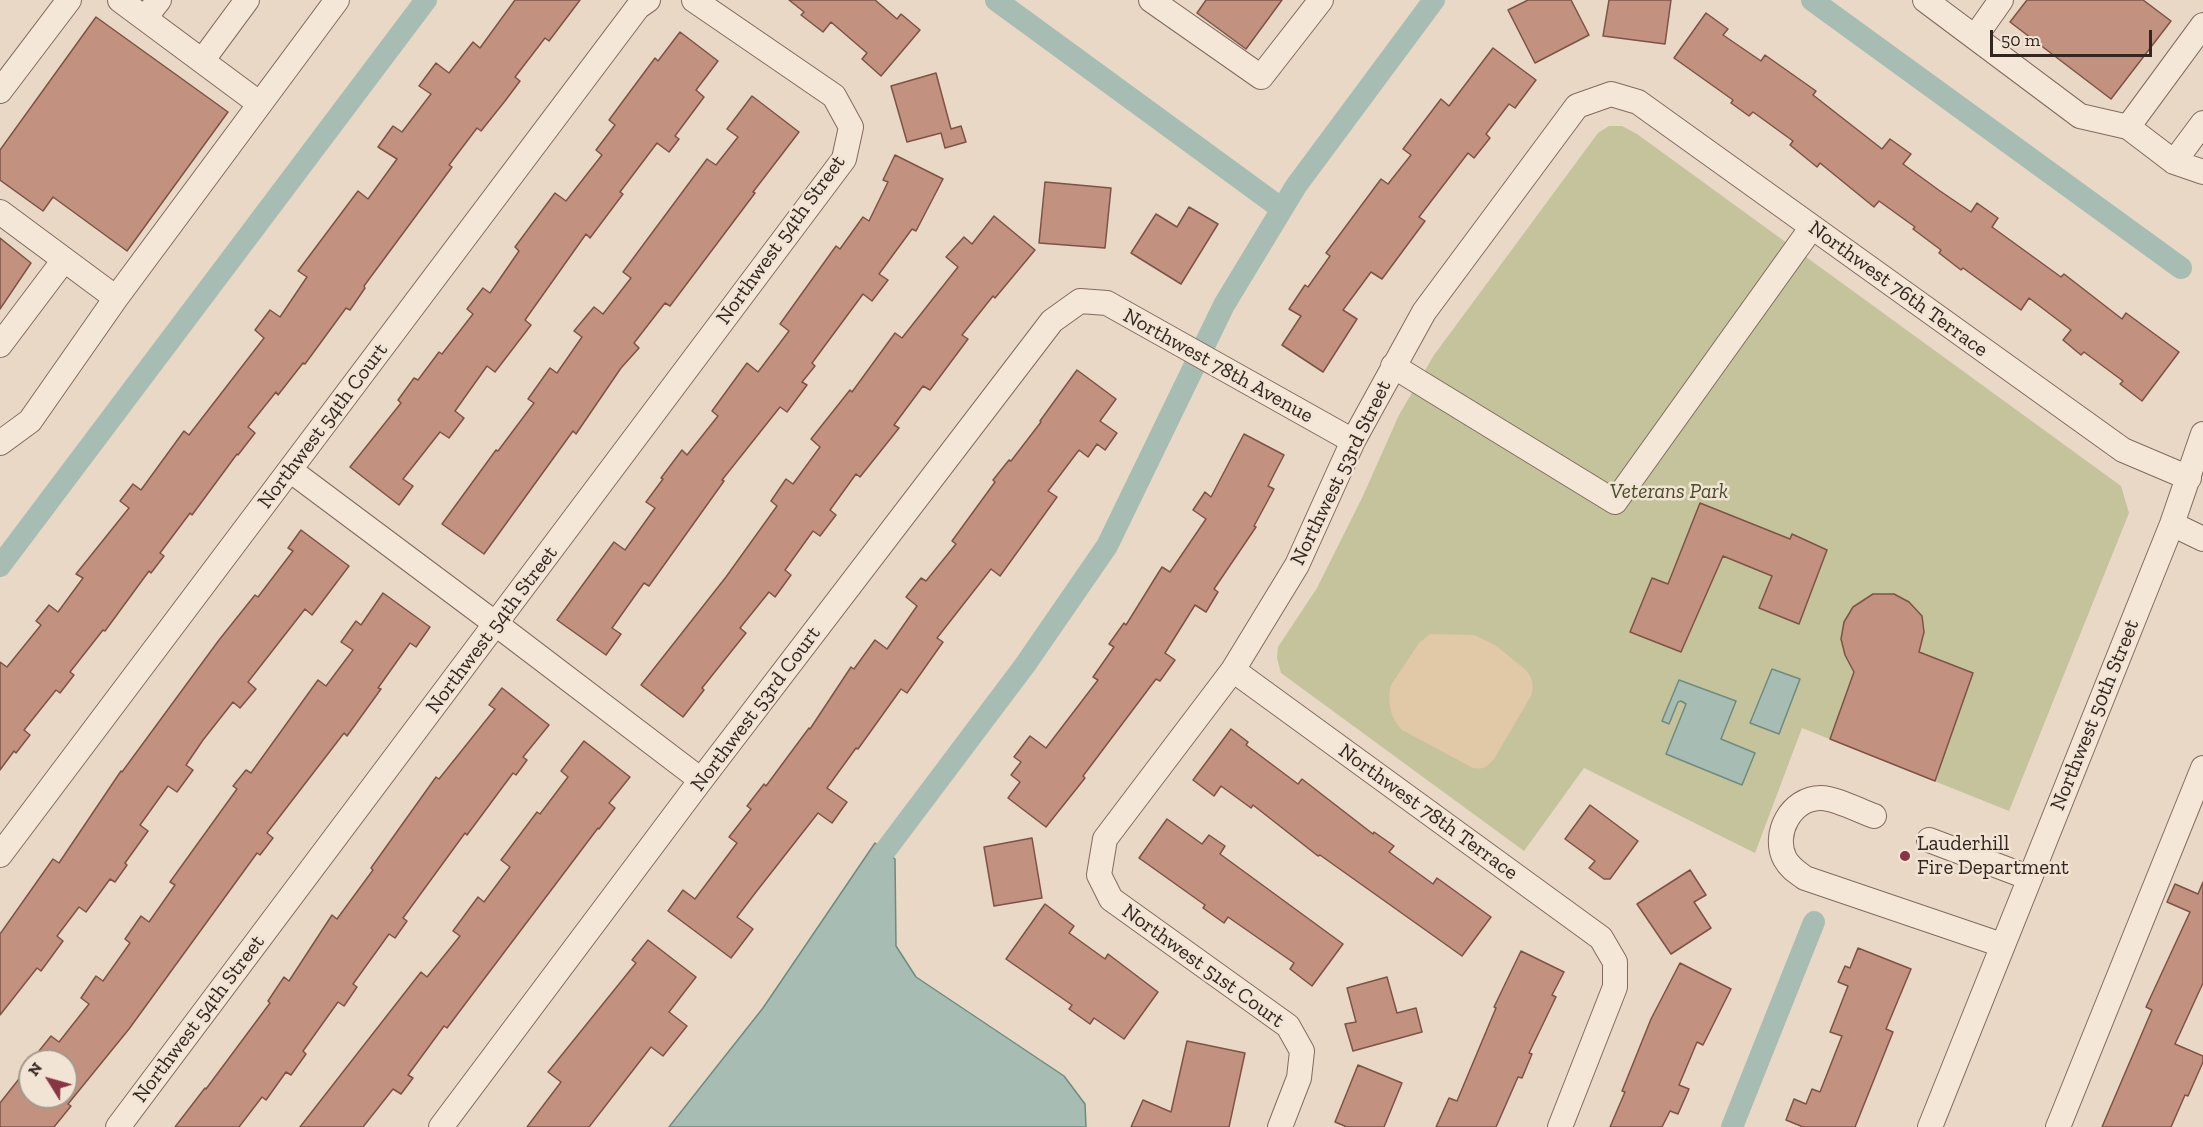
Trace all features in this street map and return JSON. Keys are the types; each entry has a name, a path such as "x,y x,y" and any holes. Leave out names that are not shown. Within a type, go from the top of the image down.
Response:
{"street":[{"path":"0,91 69,0"},
{"path":"120,0 152,9 202,61 260,104"},
{"path":"202,61 247,0"},
{"path":"0,443 30,421 116,298 337,0"},
{"name":"Northwest 54th Court","path":"0,855 638,7 648,0"},
{"name":"Northwest 54th Street","path":"118,1127 844,159 851,127 834,96 694,0"},
{"path":"1152,0 1261,77 1321,0"},
{"path":"1925,0 2080,116 2128,127 2174,162 2203,172"},
{"path":"1975,37 2001,0"},
{"path":"2128,127 2203,25"},
{"name":"Northwest 76th Terrace","path":"1611,94 1638,102 2123,450 2189,478"},
{"name":"Northwest 53rd Street","path":"1099,875 1105,839 1233,670 1297,565 1353,441 1424,312 1577,106 1611,94"},
{"path":"2174,162 2203,123"},
{"path":"0,212 116,298"},
{"path":"1393,366 1615,502 1812,227"},
{"path":"0,345 64,260"},
{"name":"Northwest 78th Avenue","path":"1080,301 1107,303 1353,441"},
{"name":"Northwest 53rd Court","path":"441,1127 701,780 1052,321 1080,301"},
{"name":"Northwest 50th Street","path":"1930,1127 2172,524 2203,434"},
{"path":"2189,478 2203,457"},
{"path":"290,470 701,780"},
{"path":"2172,524 2203,539"},
{"name":"Northwest 78th Terrace","path":"1233,670 1601,938 1615,962 1616,987 1560,1127"},
{"path":"2058,1127 2203,768"},
{"path":"1874,816 1820,798 1806,803 1792,810 1783,827 1781,844 1784,858 1792,870 1805,878 2002,945"},
{"path":"1929,840 2030,878"},
{"name":"Northwest 51st Court","path":"1099,875 1111,899 1288,1026 1302,1051 1299,1078 1280,1127"}],"green space":[{"name":"Veterans Park","path":"1609,126 1622,126 1637,134 2121,486 2129,513 2009,811 1802,728 1755,853 1584,768 1524,851 1281,673 1277,658 1278,647 1317,588 1362,498 1399,415 1434,355 1598,133"}],"sand":[{"path":"1430,634 1474,635 1495,645 1526,670 1531,679 1533,685 1531,696 1494,759 1480,769 1473,768 1402,730 1392,715 1389,697 1391,685 1419,643"}],"shaded area":[{"path":"1772,669 1800,679 1779,734 1750,723"},
{"path":"1679,680 1736,701 1721,739 1755,753 1742,785 1666,754 1686,704 1678,702 1669,724 1662,721"},
{"path":"875,843 895,859 896,946 916,977 1064,1076 1085,1104 1086,1127 669,1127 763,1008"}],"building":[{"path":"515,0 580,0 549,41 545,38 515,77 520,81 505,101 481,131 477,128 449,165 452,167 364,286 365,288 350,310 346,308 305,364 303,363 278,395 276,392 248,427 255,433 160,553 164,556 151,573 149,571 105,631 103,630 70,672 74,675 60,693 56,690 24,730 30,735 0,770 0,662 7,667 41,625 36,621 49,605 58,612 83,578 76,574 129,508 120,501 133,484 141,490 184,431 189,435 264,338 255,330 270,310 280,317 307,277 298,271 358,191 368,199 397,159 378,147 393,126 402,132 431,94 419,86 436,63 449,73 473,42 480,48"},
{"path":"789,0 875,0 897,19 901,14 920,30 881,76 862,59 867,53 831,22 823,32 801,15 804,12"},
{"path":"1206,0 1282,0 1246,49 1197,13"},
{"path":"1528,0 1571,0 1589,35 1535,63 1508,10"},
{"path":"1609,0 1671,0 1665,44 1603,36"},
{"path":"2027,0 2143,0 2171,21 2111,99 2010,22"},
{"path":"1706,13 1728,29 1723,35 1761,61 1765,55 1816,91 1813,95 1882,149 1890,139 1911,154 1903,164 1940,191 1971,212 1977,203 1998,218 1992,227 2061,277 2064,274 2122,319 2126,313 2179,352 2142,401 2120,384 2123,381 2084,352 2081,355 2063,340 2071,330 2029,298 2021,310 1963,268 1961,270 1939,253 1941,250 1913,229 1915,227 1879,201 1874,207 1820,163 1817,167 1790,145 1793,141 1753,112 1749,116 1731,103 1733,100 1674,58"},
{"path":"96,17 228,112 127,251 53,197 43,211 0,180 0,150"},
{"path":"680,32 718,61 696,90 704,97 675,136 679,139 669,152 657,143 620,192 623,194 590,238 586,234 525,320 531,325 495,372 487,366 455,411 464,418 449,438 440,432 403,479 413,486 399,505 350,467 401,403 398,400 414,378 418,380 439,352 442,354 473,314 467,309 483,288 490,293 519,251 515,247 555,193 566,201 602,155 596,150 615,125 609,120 655,58 658,61"},
{"path":"1493,48 1536,80 1515,108 1509,104 1486,134 1490,138 1474,158 1468,153 1419,217 1425,221 1382,279 1371,272 1343,310 1357,319 1323,372 1282,345 1301,316 1289,309 1305,285 1308,287 1330,256 1326,253 1381,179 1388,184 1411,155 1403,149 1441,99 1449,106"},
{"path":"936,73 951,129 961,126 966,142 945,148 941,133 907,142 891,86"},
{"path":"752,96 799,132 670,306 665,303 634,343 639,348 621,368 576,434 573,431 484,554 442,524 496,450 498,451 534,403 528,399 550,368 557,373 582,337 574,331 594,307 603,314 631,278 623,272 707,159 716,165 738,137 727,129"},
{"path":"895,155 943,179 916,231 912,229 879,274 888,280 872,301 863,294 812,363 815,366 802,382 807,385 787,412 780,407 722,480 724,481 649,586 644,583 612,628 621,634 606,655 557,620 614,542 625,550 655,508 646,502 663,479 661,478 682,450 687,455 718,416 712,411 747,363 758,372 789,331 780,324 836,246 840,249 863,217 869,221 888,182 883,180"},
{"path":"1045,182 1111,188 1105,248 1039,243"},
{"path":"1189,207 1218,224 1181,284 1131,253 1156,214 1177,227"},
{"path":"994,216 1035,250 995,298 993,296 962,335 968,339 930,390 923,386 894,425 899,428 860,477 856,474 830,510 836,515 820,536 813,531 785,570 791,575 775,597 769,592 740,628 746,633 702,688 704,690 683,717 641,685 726,577 777,506 771,501 786,479 793,484 820,447 811,439 850,390 852,392 895,333 902,338 958,267 946,257 964,237 972,244"},
{"path":"0,238 31,263 0,309"},
{"path":"1077,370 1116,399 1100,421 1117,433 1105,450 1097,444 1088,457 1079,450 1048,491 1057,497 1000,576 991,569 937,638 943,642 907,693 901,689 858,749 856,748 827,788 847,802 832,823 818,813 737,917 753,929 731,958 668,911 683,890 695,899 737,843 729,837 751,809 747,806 764,784 766,786 810,729 851,667 854,669 875,640 887,649 917,606 906,597 921,578 926,581 956,544 952,541 995,482 993,480 1041,422"},
{"path":"1244,434 1284,455 1268,486 1274,489 1254,526 1256,527 1214,589 1218,592 1206,612 1195,605 1165,653 1175,660 1160,681 1156,679 1083,776 1085,778 1046,827 1008,798 1020,782 1011,775 1021,762 1014,757 1030,736 1046,748 1098,680 1093,677 1114,647 1109,644 1124,623 1126,625 1162,567 1170,572 1206,519 1193,510 1205,492 1211,497"},
{"path":"1700,503 1790,539 1792,534 1827,550 1799,624 1759,608 1772,576 1723,556 1681,652 1630,632 1652,578 1668,584"},
{"path":"301,530 349,566 312,615 305,609 248,682 256,689 240,708 233,702 203,740 186,765 193,770 177,792 168,786 140,825 148,831 125,863 127,865 115,882 110,879 86,912 79,907 57,936 63,941 41,971 37,968 0,1015 0,934 53,859 59,863 121,771 219,640 255,595 258,597 293,551 288,548"},
{"path":"383,593 430,627 416,647 410,643 347,736 344,733 267,833 273,838 260,855 257,853 129,1029 78,1092 78,1049 41,1049 51,1036 59,1042 89,1004 81,998 96,976 103,981 130,943 125,939 141,916 149,922 175,885 170,882 237,789 233,786 246,770 251,773 318,680 326,686 353,650 341,642 356,621 361,625"},
{"path":"1873,594 1894,594 1909,602 1922,616 1924,632 1919,652 1973,673 1935,781 1830,739 1854,672 1845,655 1841,639 1844,622 1853,607"},
{"path":"502,688 549,725 523,757 527,760 516,775 513,773 467,835 465,833 403,918 407,921 395,938 389,934 353,984 357,987 344,1006 338,1002 303,1051 306,1054 291,1075 286,1072 266,1100 262,1097 239,1127 175,1127 270,1003 268,1001 284,977 289,981 332,915 337,919 436,777 439,779 495,709 489,705"},
{"path":"1231,729 1248,742 1246,745 1298,784 1302,779 1373,834 1374,832 1394,846 1389,852 1433,884 1437,878 1491,917 1462,956 1320,855 1318,856 1253,805 1251,808 1221,786 1214,796 1193,780"},
{"path":"584,741 630,777 609,803 615,808 447,1028 444,1026 408,1075 413,1078 401,1094 393,1089 363,1127 300,1127 421,972 427,977 460,936 453,931 478,897 484,902 510,867 501,860 537,812 540,814 568,777 561,771"},
{"path":"1590,805 1638,841 1610,879 1604,879 1589,868 1595,861 1565,839"},
{"path":"1167,819 1202,844 1209,835 1225,846 1220,854 1343,944 1312,986 1290,969 1294,963 1228,917 1224,923 1203,908 1205,905 1139,858"},
{"path":"1032,838 1042,898 994,906 984,847"},
{"path":"1690,870 1706,895 1694,902 1711,928 1671,954 1637,904"},
{"path":"2203,882 2203,983 2175,1044 2203,1056 2203,1062 2171,1127 2102,1127 2152,1010 2146,1007 2190,912 2167,902 2175,884 2198,894"},
{"path":"1045,904 1074,926 1069,933 1105,959 1108,954 1158,992 1124,1039 1094,1018 1090,1024 1069,1009 1072,1005 1006,959"},
{"path":"648,940 696,977 669,1012 687,1026 663,1056 651,1047 589,1127 527,1127 561,1082 548,1072 636,963 632,960"},
{"path":"1858,948 1911,969 1886,1029 1893,1032 1855,1127 1803,1127 1786,1120 1794,1099 1806,1104 1812,1089 1820,1092 1842,1036 1830,1032 1848,986 1838,982 1845,966 1850,968"},
{"path":"1521,951 1564,972 1552,995 1556,997 1529,1053 1532,1054 1522,1078 1518,1077 1496,1127 1436,1127 1449,1098 1457,1101 1496,1008 1494,1007"},
{"path":"1680,963 1731,989 1703,1045 1697,1042 1679,1085 1689,1089 1678,1114 1670,1111 1662,1127 1610,1127 1651,1019"},
{"path":"1387,977 1397,1013 1416,1008 1422,1032 1353,1051 1345,1024 1356,1022 1347,988"},
{"path":"1187,1041 1245,1053 1229,1127 1131,1127 1143,1100 1171,1112"},
{"path":"1358,1065 1402,1083 1384,1127 1347,1127 1335,1122"},
{"path":"18,1080 18,1109 69,1109 54,1127 0,1127 0,1103"}],"waterway":[{"path":"0,566 426,0"},
{"path":"996,0 1282,209"},
{"path":"885,851 1025,665 1107,546 1224,305 1296,186 1434,0"},
{"path":"1812,0 2181,268"},
{"path":"1732,1127 1814,922"}],"place":[{"name":"Lauderhill Fire Department","path":"1905,856"}]}
